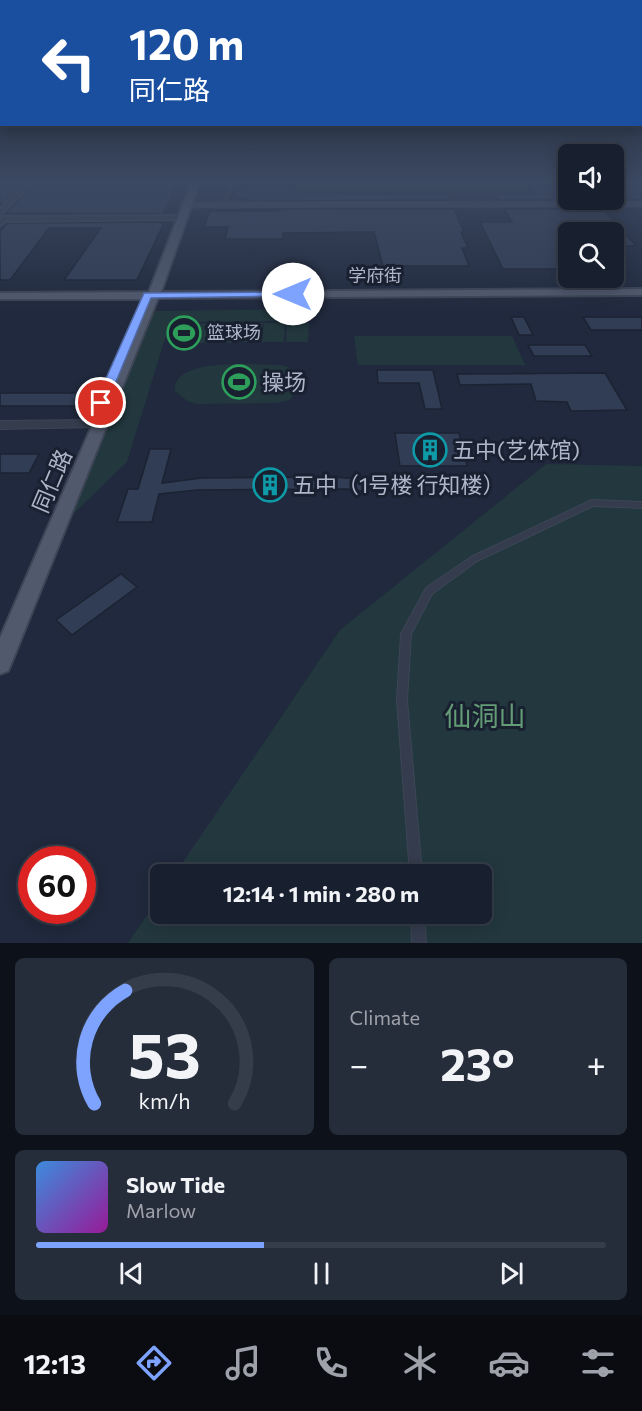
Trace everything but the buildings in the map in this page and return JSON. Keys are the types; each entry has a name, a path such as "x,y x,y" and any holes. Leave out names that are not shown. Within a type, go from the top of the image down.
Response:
{"main road":[{"name":"同仁路","path":"0,664 178,225"},
{"name":"学府街","path":"0,303 642,292"},
{"name":"学府街","path":"0,296 149,299 642,299"},
{"name":"同仁路","path":"0,641 93,423 149,299"}],"street":[{"path":"0,425 93,423"},
{"path":"415,864 402,700 406,634 429,591 474,559 592,503 642,505"},
{"path":"418,924 419,943"}],"green space":[{"path":"308,309 308,321 170,322 127,462 66,521 151,311"},
{"path":"263,323 260,342 238,342 239,335 237,343 170,343 175,324"},
{"name":"篮球场","path":"264,323 285,323 284,342 262,342"},
{"name":"篮球场","path":"287,323 309,323 308,342 286,342"},
{"path":"354,336 512,336 525,365 358,365"},
{"name":"操场","path":"237,364 281,365 300,375 303,387 289,400 277,403 197,404 187,401 175,391 178,380 187,372 201,367"},
{"name":"仙洞山","path":"546,464 642,466 642,943 128,943 150,911 150,924 492,924 492,864 182,864 340,630"}],"place":[{"name":"篮球场","path":"184,333"},
{"name":"操场","path":"239,382"},
{"name":"五中(艺体馆)","path":"430,450"},
{"name":"五中（1号楼 行知楼）","path":"270,485"}],"route":[{"path":"101,403 147,295 293,294"}]}
